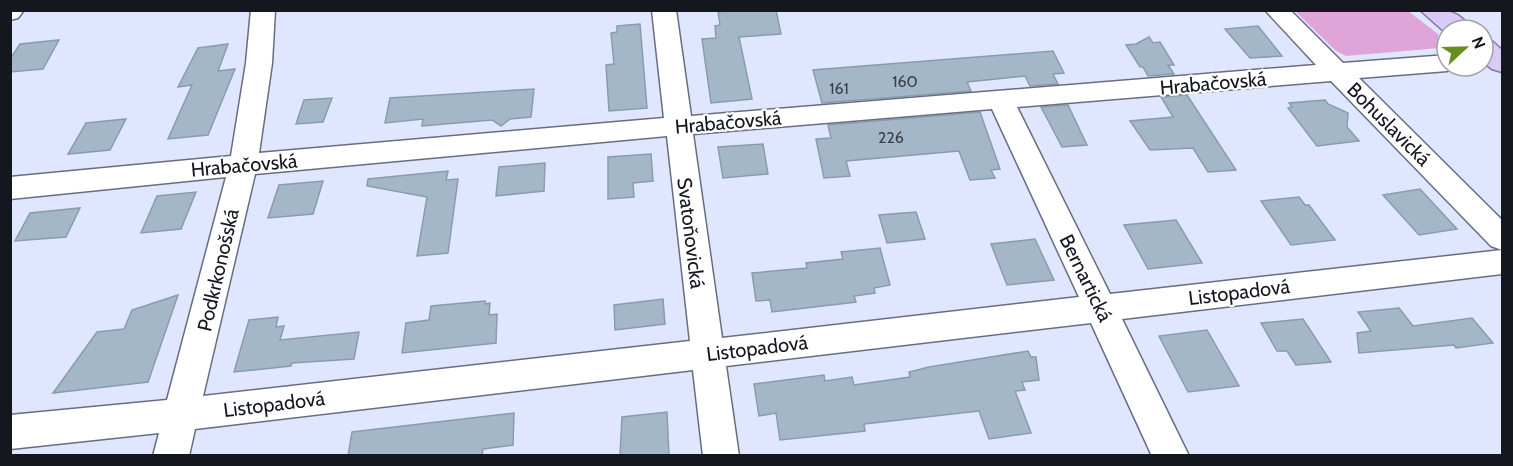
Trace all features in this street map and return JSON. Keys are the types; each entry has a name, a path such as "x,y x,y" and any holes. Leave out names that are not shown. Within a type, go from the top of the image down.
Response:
{"street":[{"name":"Podkrkonošská","path":"171,456 243,165 259,63 263,10"},
{"name":"Svatoňovická","path":"664,10 706,354 721,456"},
{"name":"Bohuslavická","path":"1276,10 1503,238"},
{"name":"Hrabačovská","path":"10,188 677,126 1435,64"},
{"name":"Bernartická","path":"1001,100 1171,456"},
{"name":"Listopadová","path":"10,432 181,415 1503,262"}],"shaded area":[{"path":"1295,11 1408,11 1435,32 1435,48 1346,56 1336,51"}],"building":[{"path":"776,10 781,34 739,37 752,99 711,103 702,39 716,38 715,26 720,25 718,12"},
{"path":"640,24 647,108 609,111 606,65 614,64 611,33 617,32 617,26"},
{"path":"1258,26 1282,56 1250,58 1225,29"},
{"path":"1149,37 1153,43 1160,42 1174,65 1168,65 1174,74 1148,76 1126,45 1136,44"},
{"path":"59,40 43,69 10,72 10,59 20,44"},
{"path":"228,44 218,71 235,69 208,135 168,139 192,85 178,87 198,48"},
{"path":"1053,51 1064,73 1053,74 1058,84 1030,86 1025,76 967,82 971,91 822,103 813,70"},
{"path":"534,89 531,117 510,119 501,126 492,120 422,126 423,119 385,123 390,98"},
{"path":"1187,95 1236,170 1208,172 1193,148 1150,150 1130,121 1173,117 1161,97"},
{"path":"332,98 323,122 296,124 304,100"},
{"path":"1325,100 1328,104 1348,113 1347,127 1359,141 1317,146 1288,108 1292,107 1289,103"},
{"path":"1068,105 1087,145 1062,147 1041,107"},
{"path":"980,112 1000,169 991,170 995,178 970,180 959,151 846,161 850,176 824,178 816,139 831,138 828,125"},
{"path":"126,119 110,150 68,154 86,123"},
{"path":"763,144 768,174 723,178 718,147"},
{"path":"651,154 653,181 633,183 634,197 608,199 608,157"},
{"path":"545,163 544,191 496,196 499,167"},
{"path":"448,171 446,180 458,179 448,253 417,256 427,197 367,186 368,179"},
{"path":"323,181 313,214 268,218 279,185"},
{"path":"1420,189 1457,229 1419,235 1383,195"},
{"path":"196,192 181,229 141,233 157,196"},
{"path":"1299,197 1305,205 1309,205 1335,240 1291,245 1261,201"},
{"path":"80,208 66,237 15,241 30,213"},
{"path":"916,212 925,239 887,243 879,215"},
{"path":"1176,220 1202,263 1148,269 1124,225"},
{"path":"1035,239 1054,280 1007,285 991,244"},
{"path":"880,248 890,285 874,288 875,293 854,296 856,302 772,312 770,300 756,301 752,273 807,268 806,263 843,259 841,252"},
{"path":"178,295 148,382 53,393 97,332 124,329 132,310"},
{"path":"663,299 665,324 615,330 614,305"},
{"path":"485,301 486,304 490,303 489,315 497,314 496,343 402,353 406,323 429,320 431,306"},
{"path":"1399,308 1413,326 1472,318 1493,343 1456,348 1454,345 1359,353 1357,333 1371,331 1358,312"},
{"path":"278,317 276,327 284,326 280,340 359,332 354,359 292,363 291,366 234,372 249,320"},
{"path":"1303,319 1331,362 1296,365 1287,351 1277,351 1261,323"},
{"path":"1207,330 1239,386 1188,392 1159,336"},
{"path":"1028,351 1031,357 1036,357 1039,380 1022,382 1025,390 1015,391 1031,433 989,439 979,411 864,424 865,431 780,440 776,413 759,416 754,384 824,375 825,381 852,377 854,385 910,377 909,372 929,367"},
{"path":"667,412 669,456 620,456 622,417"},
{"path":"514,413 513,445 483,449 482,456 348,456 352,432"}]}
